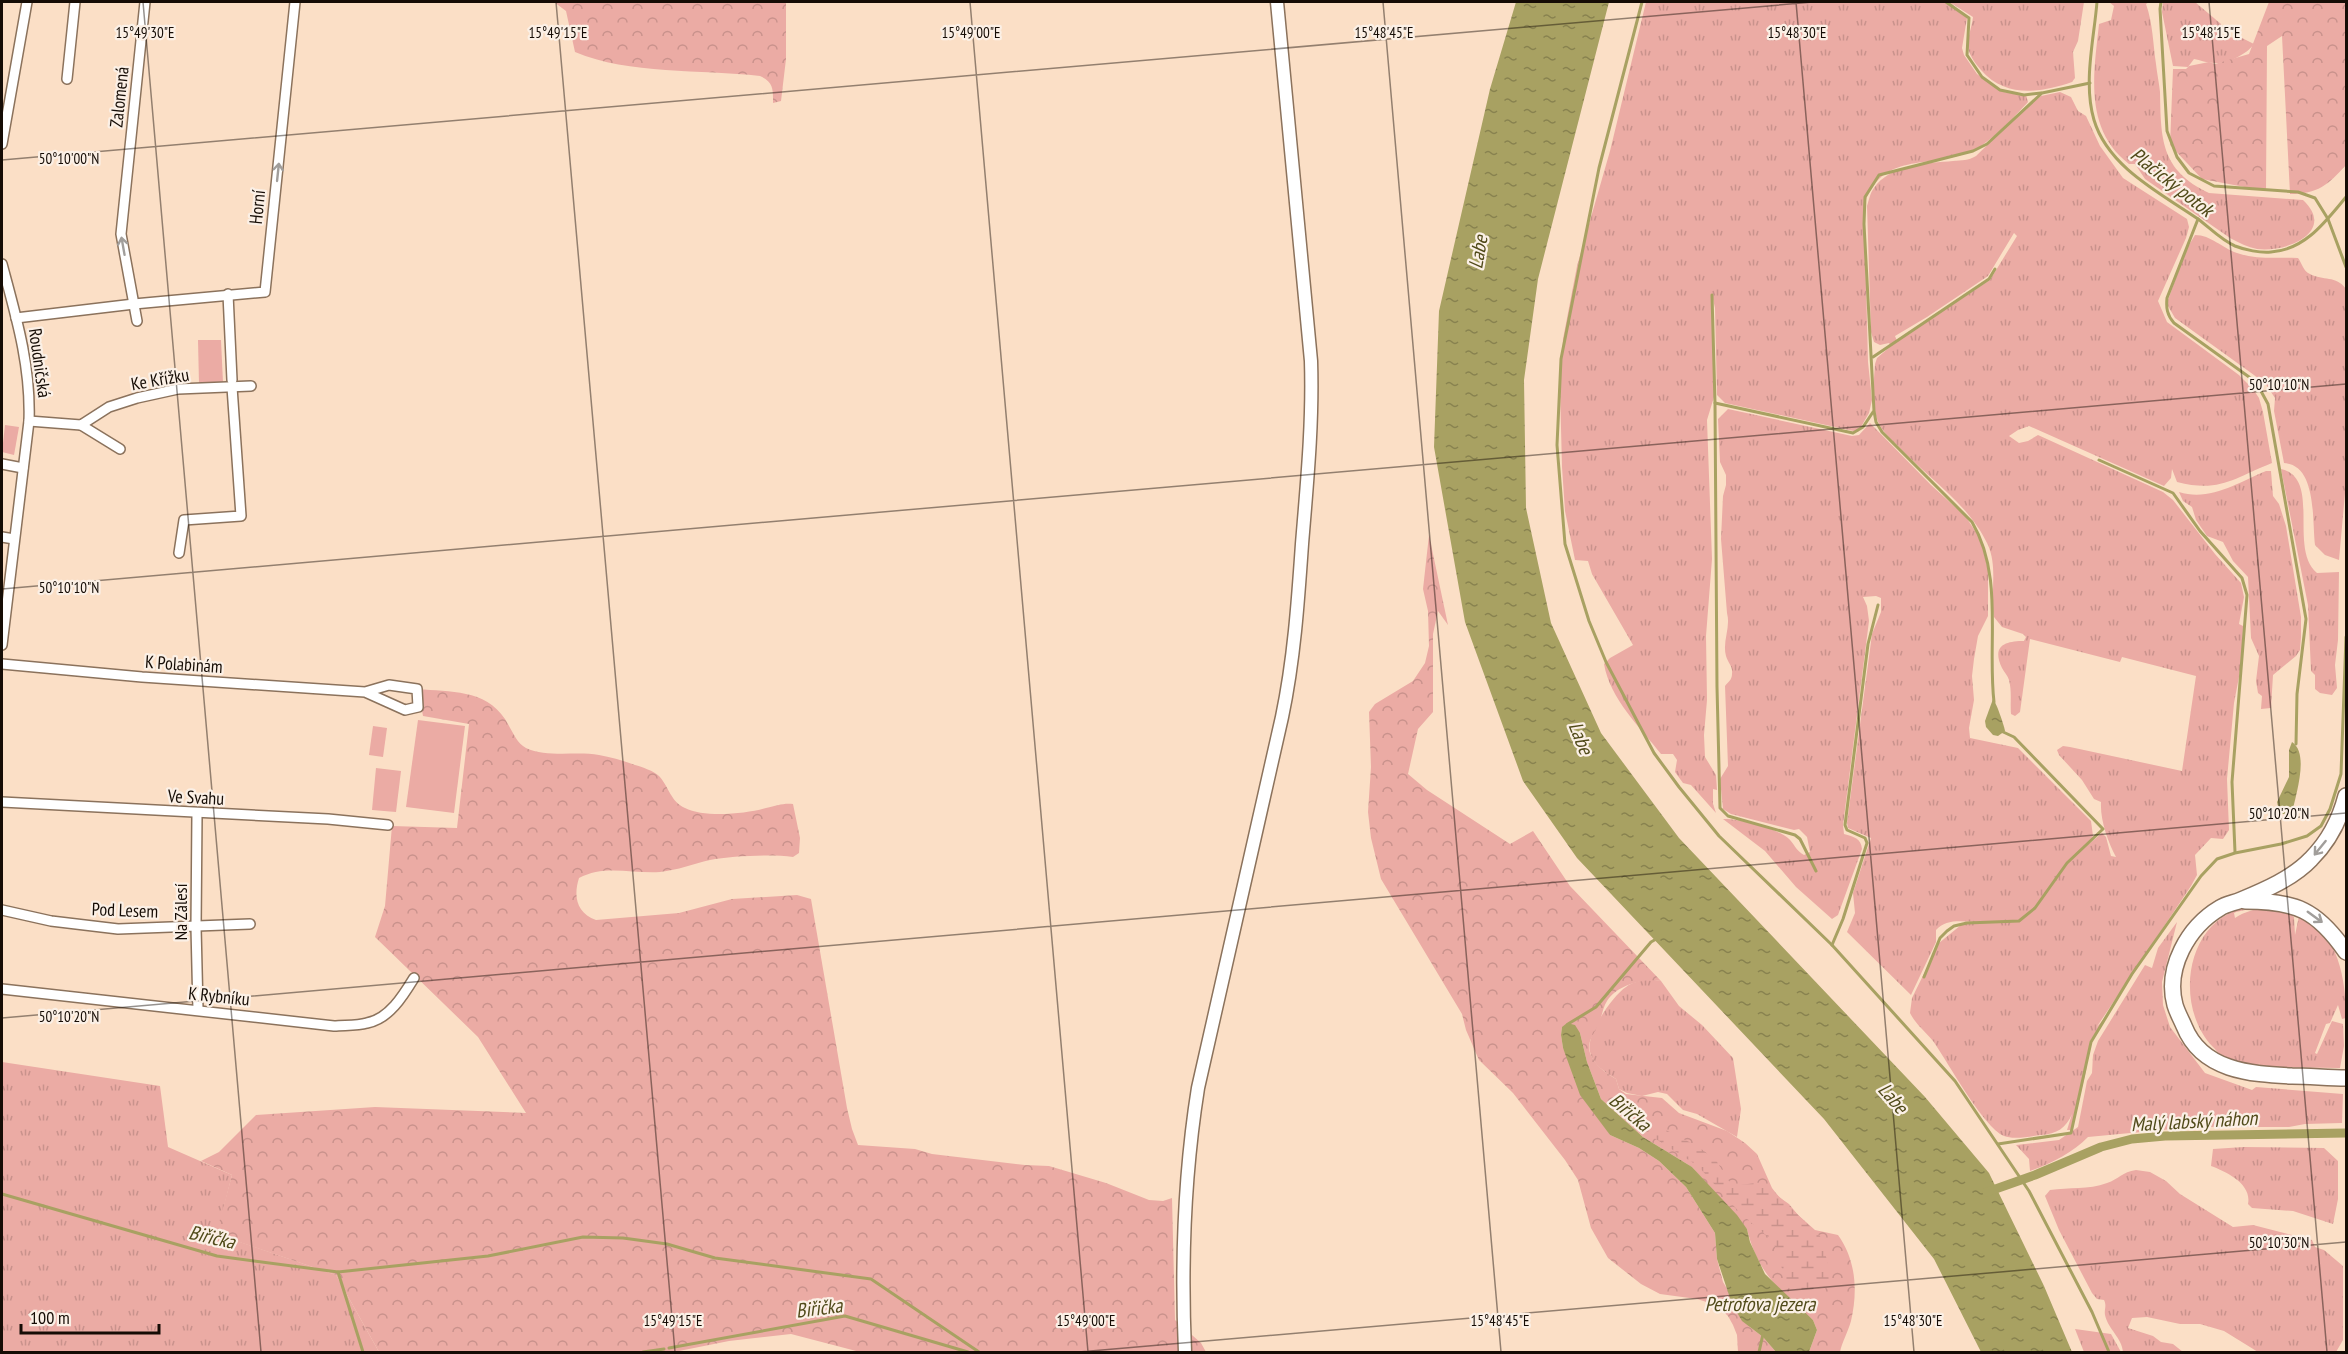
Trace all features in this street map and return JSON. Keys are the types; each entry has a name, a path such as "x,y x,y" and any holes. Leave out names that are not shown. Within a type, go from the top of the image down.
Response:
{"main road":[{"path":"2344,1078 2264,1075 2234,1069 2210,1059 2186,1033 2175,1005 2173,986 2181,952 2206,917 2222,907 2275,885 2310,860 2329,837 2343,808 2346,796"},
{"path":"2239,901 2275,901 2305,910 2327,927 2346,952"}],"street":[{"path":"2,144 3,126 27,2"},
{"path":"67,79 75,2"},
{"name":"Zalomená","path":"136,321 121,234 145,2"},
{"name":"Horní","path":"228,294 265,292 296,2"},
{"path":"1185,1353 1183,1218 1192,1121 1293,661 1309,464 1311,361 1277,2"},
{"name":"Roudničská","path":"2,265 28,371 30,391 29,421 2,645"},
{"path":"16,318 228,294 241,516 184,520 179,553"},
{"name":"Ke Křížku","path":"81,425 109,407 137,398 178,389 232,383 251,386"},
{"path":"29,421 81,425 120,449"},
{"path":"2,464 23,468"},
{"path":"2,537 14,539"},
{"name":"K Polabinám","path":"2,664 142,677 365,692 405,710 418,707 417,689 388,685 365,692"},
{"name":"Ve Svahu","path":"2,802 197,814 328,819 388,825"},
{"name":"Na Zálesí","path":"197,814 198,1010"},
{"name":"Pod Lesem","path":"2,910 51,921 118,929 249,924"},
{"name":"K Rybníku","path":"2,988 334,1026 368,1023 384,1015 394,1006 414,978"}],"green space":[{"path":"554,2 786,2 786,59 781,101 773,103 773,90 765,78 760,76 642,68 596,59 575,52 566,11"},
{"path":"1646,2 2084,2 2078,41 2073,52 2075,78 2072,82 2048,89 2023,91 2001,85 1990,79 1979,67 1968,48 1973,17 1951,3 1967,18 1962,48 1977,74 2004,92 2026,95 2028,102 2002,129 1972,151 1955,157 1894,169 1882,176 1872,188 1864,206 1868,362 1872,400 1869,413 1858,432 1725,403 1717,395 1713,299 1714,397 1707,420 1712,559 1706,636 1707,700 1704,735 1705,757 1716,775 1717,790 1713,789 1713,804 1716,813 1691,785 1683,783 1675,772 1677,760 1673,754 1661,754 1627,712 1612,689 1604,664 1633,645 1592,574 1588,561 1575,560 1565,511 1560,389 1563,339 1577,266 1610,151"},
{"path":"2109,2 2149,2 2146,4 2160,89 2163,138 2172,163 2181,174 2209,193 2303,200 2312,211 2314,222 2311,231 2304,238 2281,248 2269,249 2257,249 2240,243 2145,179 2135,164 2129,164 2114,150 2104,134 2098,117 2094,80 2099,24 2111,20 2114,6"},
{"path":"2163,2 2195,2 2221,24 2221,33 2225,37 2242,38 2254,44 2241,55 2225,62 2211,63 2194,59 2188,67 2173,66 2162,12"},
{"path":"2269,2 2346,2 2346,165 2322,187 2300,194 2290,194 2282,36 2267,46 2266,191 2202,179 2170,145 2173,69 2186,69 2189,66 2209,62 2215,64 2249,54"},
{"path":"2060,92 2071,97 2078,111 2086,116 2100,146 2123,178 2187,219 2189,227 2186,238 2158,301 2167,322 2239,375 2253,389 2259,398 2263,412 2272,463 2237,479 2205,486 2177,482 2172,469 2171,478 2164,486 2029,426 2009,436 2019,443 2038,435 2163,492 2173,500 2241,583 2244,597 2239,624 2243,626 2242,661 2234,703 2227,779 2229,830 2223,839 2211,838 2195,855 2197,875 2191,886 2096,1028 2108,1014 2090,1041 2086,1071 2072,1130 2067,1130 2072,1114 2064,1127 2056,1132 2013,1138 2004,1136 1996,1130 1976,1108 1933,1041 1910,1013 1912,998 1939,943 1961,925 1974,922 1949,922 1936,930 1936,942 1911,995 1847,932 1855,913 1853,893 1871,838 1848,828 1847,823 1872,634 1881,612 1881,598 1863,597 1869,621 1843,825 1844,834 1859,840 1862,849 1838,915 1832,919 1796,887 1765,851 1723,819 1766,827 1788,838 1804,855 1810,852 1807,837 1799,829 1794,830 1731,814 1723,809 1720,779 1728,766 1725,686 1731,678 1732,671 1725,650 1728,619 1721,539 1726,475 1720,462 1718,419 1728,409 1852,436 1859,435 1870,423 1966,517 1981,540 1988,569 1988,616 1978,636 1974,659 1972,676 1974,700 1969,728 1970,738 2018,748 2091,821 2093,836 2089,844 2102,833 2106,837 2111,856 2116,857 2105,831 2101,802 2094,799 2082,780 2057,750 2063,746 2070,747 2182,771 2196,676 2122,657 2120,662 2030,639 2020,712 2015,716 2011,714 2010,684 1998,654 1999,649 2006,643 2024,641 2026,637 2002,627 1994,617 1993,563 1988,545 1980,530 1959,504 1884,431 1877,419 1874,406 1875,364 1877,358 1891,346 1889,343 1880,345 1874,342 1871,332 1867,206 1873,190 1881,180 1899,170 1921,164 1968,160 1976,156 2029,104 2041,96","holes":["2014,233 2017,236 1990,280 1897,341 1895,336 1988,276"]},
{"path":"2195,235 2211,239 2232,251 2245,255 2298,258 2308,273 2334,280 2346,289 2346,482 2339,560 2325,555 2315,545 2313,509 2308,483 2295,466 2284,463 2274,411 2275,398 2265,383 2175,318 2168,306 2168,300 2186,250"},
{"path":"198,340 221,340 223,383 199,384"},
{"path":"5,425 19,427 14,455 2,452"},
{"path":"2281,469 2293,475 2300,486 2303,500 2305,548 2309,562 2317,573 2339,572 2338,640 2335,665 2337,688 2332,695 2320,693 2315,689 2315,675 2311,671 2308,605"},
{"path":"2271,471 2273,496 2279,504 2286,526 2301,617 2301,637 2300,650 2296,656 2273,675 2271,708 2261,709 2262,696 2258,693 2256,681 2259,656 2251,638 2248,577 2233,561 2223,542 2207,536 2196,520 2192,507 2183,501 2179,492 2213,493"},
{"path":"1429,535 1448,625 1438,611 1433,634 1433,712 1418,729 1408,774 1427,790 1510,844 1533,831 1570,886 1661,981 1631,984 1611,995 1590,1041 1589,1049 1592,1058 1616,1079 1619,1089 1626,1094 1662,1098 1679,1113 1727,1131 1745,1143 1757,1154 1772,1188 1779,1197 1815,1230 1838,1235 1849,1255 1855,1287 1851,1321 1840,1352 1809,1352 1817,1330 1813,1320 1781,1291 1764,1270 1751,1244 1747,1229 1692,1167 1643,1137 1601,1099 1587,1062 1580,1033 1562,1027 1563,1048 1610,1135 1639,1148 1659,1161 1686,1187 1715,1233 1717,1259 1723,1282 1750,1327 1763,1337 1776,1352 1738,1352 1737,1335 1733,1325 1728,1316 1716,1305 1697,1299 1660,1294 1641,1284 1608,1258 1591,1228 1578,1180 1513,1093 1479,1060 1462,1014 1381,879 1371,838 1368,812 1371,767 1369,712 1375,704 1413,681 1425,663 1429,646 1428,611 1423,589"},
{"path":"418,689 466,694 487,702 505,719 519,743 534,751 553,754 599,755 648,769 659,776 676,802 693,811 714,814 737,813 793,804 800,838 799,853 793,857 729,857 660,872 598,871 579,878 576,892 578,904 584,913 596,920 679,913 732,899 797,895 811,899 847,1108 858,1145 915,1149 932,1154 1049,1166 1106,1183 1149,1200 1163,1201 1172,1198 1175,1320 1201,1343 1206,1352 860,1352 791,1334 729,1341 674,1352 379,1352 336,1275 216,1234 232,1175 201,1161 219,1152 256,1115 375,1107 526,1113 478,1037 375,937 385,906 392,826 457,828 469,724 423,716"},
{"path":"418,720 465,726 454,813 406,807"},
{"path":"373,726 387,728 383,757 369,755"},
{"path":"376,768 401,771 396,812 372,810"},
{"path":"2259,907 2236,912 2234,913 2235,918 2249,911 2273,908 2294,917 2295,935 2299,916 2313,923 2331,945 2342,973 2346,1018 2342,1019 2338,1005 2330,1023 2326,1024 2315,1053 2317,1054 2332,1021 2343,1024 2344,1046 2340,1068 2268,1067 2260,1066 2259,1063 2258,1067 2226,1060 2213,1047 2200,1028 2192,1006 2190,983 2193,960 2202,939 2216,922 2235,911"},
{"path":"2177,922 2162,982 2163,1005 2170,1027 2205,1073 2252,1090 2256,1087 2343,1094 2342,1123 2289,1127 2194,1127 2088,1137 2061,1157 2030,1171 2029,1159 2016,1145 2059,1140 2078,1127 2098,1041 2145,965 2152,968 2158,948"},
{"path":"1648,979 1661,981 1679,1006 1702,1025 1733,1058 1741,1109 1737,1137 1697,1114 1683,1110 1667,1094 1658,1092 1642,1096 1619,1089 1616,1079 1594,1061 1590,1052 1592,1036 1607,1007 1628,985"},
{"path":"2,1062 160,1086 168,1147 232,1175 217,1234 336,1275 379,1352 2,1352"},
{"path":"1654,1124 1699,1147 1717,1162 1732,1186 1764,1182 1820,1236 1831,1274 1826,1288 1813,1296 1797,1296 1788,1287 1773,1241 1742,1215 1698,1166 1634,1125"},
{"path":"2324,1148 2338,1161 2338,1199 2333,1224 2293,1211 2252,1208 2248,1204 2246,1190 2242,1185 2231,1175 2211,1166 2213,1149"},
{"path":"2136,1170 2150,1172 2166,1181 2180,1194 2233,1227 2253,1225 2312,1240 2315,1247 2324,1250 2343,1266 2343,1340 2336,1352 2258,1352 2224,1331 2200,1324 2180,1324 2147,1317 2132,1318 2128,1328 2153,1336 2161,1342 2173,1344 2183,1352 2123,1352 2105,1315 2104,1300 2097,1299 2092,1293 2059,1230 2045,1196 2050,1190 2100,1185"},
{"path":"2075,1329 2111,1334 2121,1352 2084,1352"}],"water":[{"name":"Labe","path":"1516,2 1609,2 1538,279 1524,380 1526,508 1551,623 1601,733 1679,838 1925,1097 1989,1173 2044,1286 2072,1352 1981,1352 1934,1259 1824,1119 1577,858 1523,781 1465,622 1434,447 1439,311 1490,89"},
{"path":"1993,699 2005,731 1998,736 1993,735 1986,727 1985,721"},
{"path":"2292,742 2300,756 2300,776 2292,814 2282,814 2277,802 2289,777 2289,750"},
{"name":"Petrofova jezera","path":"1567,1023 1575,1025 1580,1033 1587,1062 1601,1099 1643,1137 1692,1167 1737,1215 1747,1229 1750,1242 1765,1274 1813,1320 1817,1330 1809,1352 1776,1352 1763,1337 1742,1321 1732,1304 1717,1259 1715,1233 1686,1187 1659,1161 1639,1148 1610,1135 1580,1095 1563,1048 1562,1027"}],"waterway":[{"path":"1642,2 1599,168 1561,359 1557,445 1565,544 1589,621 1606,662 1654,753 1679,787 1719,836 1832,945 1955,1081 2029,1191 2092,1312 2109,1352"},
{"path":"1946,2 1969,18 1967,55 1982,77 2000,90 2024,95 2041,93"},
{"name":"Plačický potok","path":"2097,2 2089,76 2094,120 2111,152 2152,189 2235,246 2262,252 2283,250 2304,240 2314,233 2346,197"},
{"path":"2161,2 2167,131 2177,157 2189,173 2214,186 2298,192 2315,198 2328,219 2346,267"},
{"path":"1994,702 1991,587 1982,543 1972,522 1882,432 1876,422 1864,224 1865,197 1879,175 1973,151 1987,144 2042,93 2090,83"},
{"path":"2198,219 2167,298 2167,308 2174,323 2256,382 2268,404 2306,619 2297,694 2296,744"},
{"path":"1873,357 1989,279 1995,269"},
{"path":"1712,295 1715,403"},
{"path":"1816,871 1800,839 1795,835 1728,816 1720,808 1715,403 1853,433 1863,427 1873,412"},
{"path":"2099,460 2173,493 2200,531 2242,578 2247,595 2232,782 2235,852"},
{"path":"1832,945 1843,919 1867,843 1865,838 1847,830 1845,825 1868,644 1878,605"},
{"path":"1998,1144 2071,1133 2091,1042 2132,974 2201,876 2217,859 2307,836 2321,826 2330,809 2341,774 2346,637"},
{"path":"1924,977 1940,938 1947,931 1954,926 1967,923 2019,921 2035,908 2067,863 2103,829 2014,737 2001,731"},
{"name":"Biřička","path":"1569,1026 1568,1024 1596,1007 1651,942 1658,938"},
{"name":"Malý labský náhon","path":"1987,1192 2035,1175 2101,1147 2132,1139 2165,1136 2346,1133"},
{"name":"Biřička","path":"2,1194 217,1256 338,1272 363,1352"},
{"path":"338,1272 488,1256 583,1237 623,1238 667,1244 715,1258 871,1279 979,1352"},
{"name":"Biřička","path":"669,1348 845,1316 968,1352"},
{"name":"Biřička","path":"1759,1352 1763,1334"},
{"name":"Biřička","path":"643,1352 664,1349"}]}
